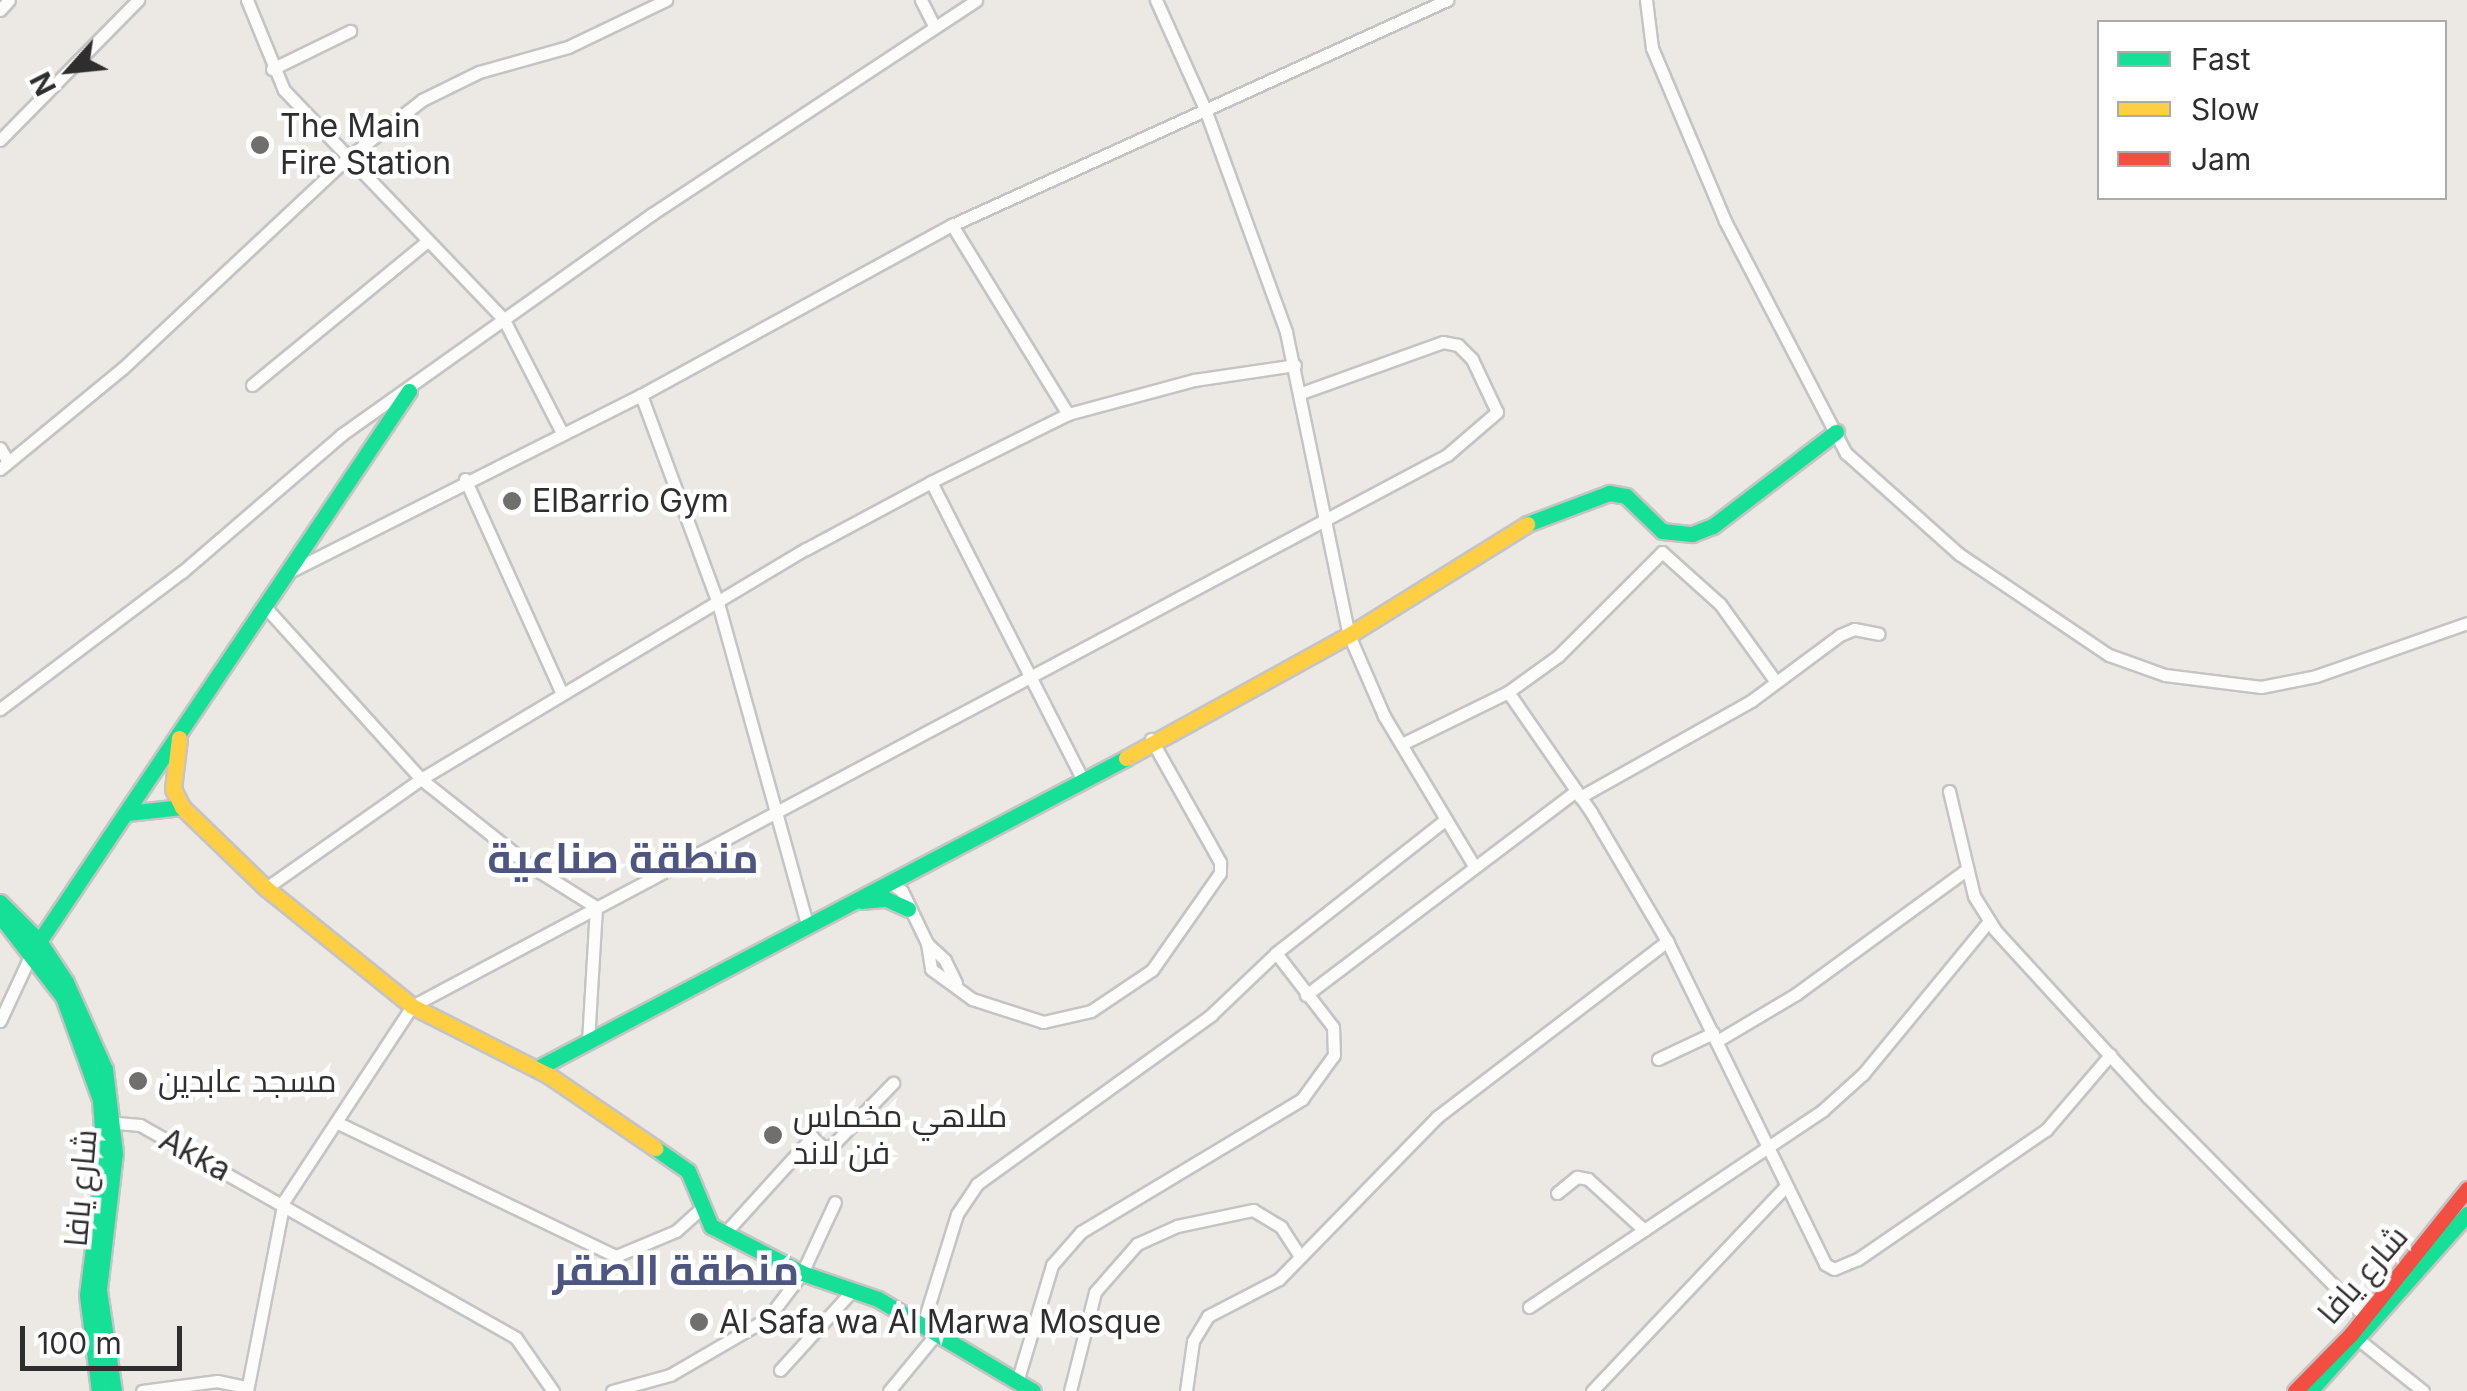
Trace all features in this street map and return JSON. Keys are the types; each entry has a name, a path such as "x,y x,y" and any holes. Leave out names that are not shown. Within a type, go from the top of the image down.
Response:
{"street":[{"path":"0,10 9,0"},
{"path":"0,140 138,0"},
{"path":"247,0 272,68 346,160 503,318 562,433"},
{"path":"0,448 4,466 123,368 346,160 422,100 479,72 568,47 666,0"},
{"path":"921,0 936,26"},
{"path":"0,709 182,572 341,434 408,392 503,318 976,0"},
{"path":"1156,0 1206,108 1295,365 1349,634 1368,685 1474,866"},
{"path":"294,570 465,479 641,395 952,225 1447,0"},
{"path":"1646,0 1652,48 1701,168 1836,432 1866,474 1959,554 2109,655 2165,675 2261,687 2316,676 2467,623"},
{"path":"272,68 350,31"},
{"path":"952,225 1068,414"},
{"path":"252,386 427,241"},
{"path":"142,1391 217,1381 246,1389 284,1201 412,1006 1447,455 1496,418 1494,398 1472,359 1458,345 1443,342 1300,393"},
{"path":"266,888 421,779 930,482 1068,414 1194,380 1295,365"},
{"path":"0,1020 36,946 294,570 408,392"},
{"path":"641,395 718,604 807,922"},
{"path":"536,1069 807,922 857,901 900,892 1081,777 1349,634 1517,528 1594,496 1626,496 1662,531 1692,534 1713,526 1836,432"},
{"path":"465,479 562,694"},
{"path":"930,482 1081,777"},
{"path":"1404,744 1508,692 1558,656 1662,552 1720,604 1776,682"},
{"path":"267,609 421,779 529,864 596,908"},
{"path":"1306,994 1474,866 1578,794 1776,682 1854,629 1879,634"},
{"path":"1508,692 1578,794 1667,941 1826,1264 1842,1268 2046,1130 2110,1055"},
{"path":"178,738 173,788 182,807 266,888 412,1006 536,1069 688,1171 711,1226 802,1273 930,1329 1026,1388 1052,1264 1081,1232 1302,1099 1334,1055 1333,1027 1276,953"},
{"path":"900,892 927,944 945,960 956,983 991,1010 1056,1021 1091,1011 1152,970 1220,873 1220,862 1151,739"},
{"path":"1949,791 1966,870 1990,921 2110,1055 2365,1317"},
{"path":"127,813 182,807"},
{"path":"889,1391 930,1329 958,1214 976,1184 1102,1100 1211,1015 1276,953 1446,819"},
{"path":"1658,1059 1715,1037 1796,994 1966,870"},
{"name":"شارع يافا","path":"0,902 36,946 92,1032 110,1122 99,1290 114,1391"},
{"path":"554,1080 582,1044 596,908"},
{"name":"شارع يافا","path":"0,916 36,946"},
{"path":"1530,1307 1765,1143 1823,1110 1863,1074 1990,921"},
{"path":"1186,1391 1188,1361 1208,1316 1279,1278 1437,1117 1667,941"},
{"path":"725,1233 812,1137 826,1151 893,1084"},
{"name":"شارع يافا","path":"98,1391 88,1295 110,1122"},
{"name":"Akka","path":"110,1122 140,1126 284,1201 516,1338 553,1391"},
{"path":"338,1123 616,1256 676,1231 703,1206"},
{"path":"1557,1193 1576,1177 1588,1179 1644,1230"},
{"path":"1592,1391 1786,1186"},
{"name":"شارع يافا","path":"2295,1391 2460,1222 2467,1189"},
{"path":"612,1391 670,1375 768,1318 802,1273 835,1202"},
{"path":"1070,1391 1095,1292 1137,1244 1177,1226 1253,1210 1281,1227 1299,1255"},
{"path":"2310,1391 2460,1222"},
{"path":"780,1370 852,1292"},
{"path":"2359,1340 2423,1391"}],"traffic: fast":[{"path":"32,952 409,391"},
{"path":"1527,524 1609,493 1626,496 1662,531 1692,534 1713,526 1836,432"},
{"path":"536,1069 1126,758"},
{"path":"127,813 182,807"},
{"path":"861,901 886,899 908,909"},
{"path":"0,902 39,941 66,982 105,1069 115,1153 99,1290 114,1391"},
{"path":"0,916 63,997 100,1100 104,1159 87,1295 99,1391"},
{"path":"655,1148 688,1171 711,1226 802,1273 878,1299 1033,1391"},
{"path":"2310,1391 2467,1214"}],"traffic: slow":[{"path":"1126,758 1349,635 1527,524"},
{"path":"179,738 173,789 182,807 266,888 412,1006 548,1075 655,1148"}],"traffic: jam":[{"path":"2295,1391 2351,1334 2467,1189"}],"place":[{"name":"The Main Fire Station","path":"260,145"},
{"name":"ElBarrio Gym","path":"512,501"},
{"name":"مسجد عابدين","path":"138,1081"},
{"name":"ملاهي مخماس فن لاند","path":"773,1135"},
{"name":"Al Safa wa Al Marwa Mosque","path":"699,1322"}],"district":[{"name":"منطقة صناعية","path":"623,858"},
{"name":"منطقة الصقر","path":"676,1270"}]}
